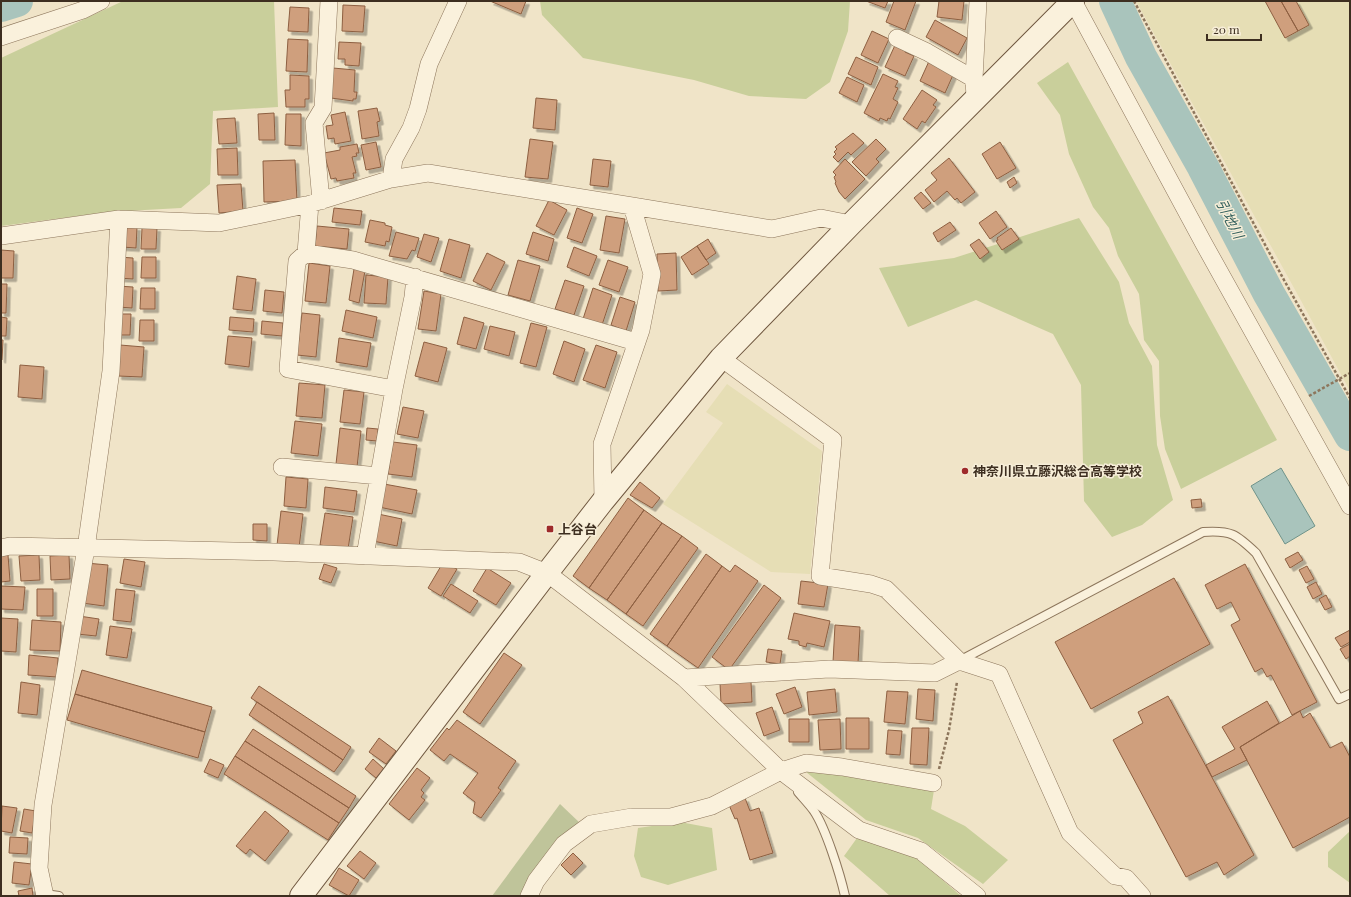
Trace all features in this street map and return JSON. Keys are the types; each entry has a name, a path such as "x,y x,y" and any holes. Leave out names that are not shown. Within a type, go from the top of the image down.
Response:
{"street":[{"path":"1,37 83,10 101,1"},
{"path":"329,1 323,108 314,123 316,203 306,253 297,260 288,369 394,389"},
{"path":"391,179 394,159 411,128 418,108 429,64 458,1"},
{"path":"974,88 978,1"},
{"path":"301,896 547,573 721,358 851,224 974,88 1073,1 1204,244 1350,506"},
{"path":"897,38 927,52 974,88"},
{"path":"1,236 119,219 219,223 316,203 391,179 428,173 772,229 822,218 851,224"},
{"path":"604,501 602,444 636,342 652,274 632,206"},
{"path":"50,895 39,868 43,805 86,548 111,371 119,219"},
{"path":"306,253 353,260 636,342"},
{"path":"365,556 394,389 413,297 415,277"},
{"path":"721,358 833,440 820,576 871,584 886,589 959,661 999,674 1070,833 1115,876 1126,878 1142,896"},
{"path":"282,467 379,476"},
{"path":"1,548 10,546 274,552 519,562 547,573 684,678 781,771 859,830 921,850 977,896"},
{"path":"684,678 829,669 935,674 959,661"},
{"path":"529,896 536,880 564,844 591,824 632,817 671,817 712,806 781,771 806,763 842,767 933,783"}],"lane":[{"path":"959,661 1203,532 1224,531 1241,538 1256,553 1339,699 1350,694"},
{"path":"781,771 814,812 830,849 845,896"}],"path":[{"path":"1134,1 1338,380 1350,398"},
{"path":"1305,398 1350,373"},
{"path":"933,783 942,762 949,730 959,661"}],"shaded area":[{"path":"1136,1 1350,1 1350,391 1299,297"},
{"path":"727,384 822,451 810,574 771,572 663,504 723,423 706,412"}],"green space":[{"path":"123,1 274,1 278,107 213,111 210,184 181,208 109,212 1,226 1,58"},
{"path":"540,1 850,1 848,31 830,82 806,99 749,96 694,80 583,58 542,15"},
{"path":"1068,62 1277,440 1181,489 1165,449 1160,416 1159,361 1144,340 1139,294 1118,256 1109,228 1093,207 1069,154 1060,115 1037,83"},
{"path":"1079,218 1119,282 1129,323 1152,366 1157,445 1173,500 1142,525 1112,537 1084,501 1081,385 1053,334 976,300 908,327 879,268 954,258"},
{"path":"806,772 865,775 934,790 931,809 965,826 1008,860 983,884 918,838 866,820"},
{"path":"560,804 581,824 521,896 492,896"},
{"path":"680,822 712,828 717,870 668,885 641,877 634,856 638,828"},
{"path":"1350,831 1350,883 1328,867 1328,852"},
{"path":"857,838 917,858 961,896 890,896 844,856"}],"water":[{"path":"1281,468 1315,526 1285,544 1251,486"}],"building":[{"path":"490,1 526,1 521,14"},
{"path":"866,1 888,1 885,8"},
{"path":"894,1 916,1 905,30 886,22"},
{"path":"939,1 964,1 962,20 937,17"},
{"path":"1265,1 1281,1 1298,31 1285,38"},
{"path":"1281,1 1296,1 1309,25 1298,31"},
{"path":"343,5 365,6 363,32 342,31"},
{"path":"290,7 309,8 308,32 288,31"},
{"path":"935,20 967,38 958,55 926,37"},
{"path":"872,31 889,39 878,63 861,55"},
{"path":"288,39 308,40 307,72 286,71"},
{"path":"339,42 361,43 359,66 345,65 345,59 338,59"},
{"path":"896,43 907,48 905,52 914,56 905,76 885,67"},
{"path":"856,57 878,67 871,85 848,74"},
{"path":"930,59 953,75 945,93 920,81"},
{"path":"333,68 355,70 354,92 357,92 356,99 353,99 353,101 331,98"},
{"path":"883,74 898,81 895,87 898,88 893,99 898,102 890,119 888,118 887,121 880,118 879,121 864,113"},
{"path":"290,75 309,76 309,99 305,99 305,107 286,107 285,90 290,90"},
{"path":"847,77 864,85 857,102 839,93"},
{"path":"922,90 937,100 933,105 936,107 925,123 922,121 917,129 903,119"},
{"path":"536,98 557,100 555,130 533,128"},
{"path":"377,108 380,121 377,122 379,136 362,139 358,111"},
{"path":"345,112 351,141 335,144 334,138 328,139 326,126 333,125 331,115"},
{"path":"274,113 275,140 259,140 258,114"},
{"path":"286,114 301,114 301,146 285,145"},
{"path":"235,118 237,143 219,144 217,119"},
{"path":"853,133 864,143 851,155 848,152 838,162 833,157 836,154 834,152 837,149 835,147"},
{"path":"530,139 553,142 548,179 525,177"},
{"path":"876,139 886,149 876,159 879,162 866,176 852,162"},
{"path":"376,142 381,167 366,170 361,145"},
{"path":"1000,142 1016,168 997,179 982,154"},
{"path":"357,144 359,153 356,153 357,156 352,157 356,173 353,173 354,178 337,181 336,178 331,179 324,153 340,150 340,147"},
{"path":"237,148 238,175 218,175 217,149"},
{"path":"949,158 975,192 961,203 957,198 955,200 947,191 934,202 925,190 937,180 931,173"},
{"path":"593,159 611,161 608,187 590,185"},
{"path":"845,159 865,179 845,199 839,192 835,183 834,177 836,175 833,172"},
{"path":"295,160 297,201 264,202 263,161"},
{"path":"1014,177 1017,183 1010,188 1007,182"},
{"path":"241,184 243,211 219,213 217,185"},
{"path":"921,192 931,203 923,209 914,198"},
{"path":"549,200 567,210 554,235 536,226"},
{"path":"334,208 362,211 360,225 332,222"},
{"path":"577,208 593,214 582,243 567,238"},
{"path":"996,211 1007,227 990,239 979,223"},
{"path":"606,216 625,219 619,253 600,250"},
{"path":"370,220 385,223 385,225 392,227 389,242 386,241 385,246 365,242"},
{"path":"950,222 956,230 938,242 933,233"},
{"path":"317,226 349,229 347,249 315,246"},
{"path":"122,227 137,227 136,248 122,247"},
{"path":"142,228 157,228 156,249 141,249"},
{"path":"1011,228 1019,239 1002,250 996,241 998,240 997,238"},
{"path":"396,232 419,238 415,251 412,250 407,259 389,256"},
{"path":"533,232 554,239 548,261 526,254"},
{"path":"424,234 439,238 431,262 417,257"},
{"path":"449,239 470,245 461,278 440,271"},
{"path":"708,239 716,253 706,260 697,246"},
{"path":"979,239 989,252 980,259 970,245"},
{"path":"697,246 709,264 692,275 681,257"},
{"path":"574,247 597,256 589,276 567,267"},
{"path":"1,250 14,251 13,278 1,278"},
{"path":"487,253 505,262 491,290 473,281"},
{"path":"676,253 677,290 658,291 657,254"},
{"path":"119,257 133,258 133,279 118,278"},
{"path":"142,257 156,257 156,278 141,278"},
{"path":"518,260 540,266 530,301 508,295"},
{"path":"608,260 628,267 619,292 599,285"},
{"path":"309,263 330,266 326,303 305,301"},
{"path":"354,269 365,271 359,303 349,300"},
{"path":"366,275 388,277 386,304 364,303"},
{"path":"237,276 256,279 252,311 233,309"},
{"path":"565,280 584,286 574,315 555,309"},
{"path":"1,284 7,284 6,313 1,313"},
{"path":"118,286 133,287 132,308 118,307"},
{"path":"141,288 155,288 155,309 140,309"},
{"path":"593,288 612,295 602,325 583,319"},
{"path":"265,290 284,292 282,313 263,311"},
{"path":"424,291 441,294 436,331 418,329"},
{"path":"620,297 635,302 626,331 611,325"},
{"path":"346,310 377,317 373,338 342,331"},
{"path":"302,313 320,315 316,357 297,355"},
{"path":"116,314 131,314 130,335 116,335"},
{"path":"1,317 7,318 6,336 1,336"},
{"path":"230,317 254,319 253,332 229,330"},
{"path":"464,317 484,323 476,349 457,344"},
{"path":"140,320 154,320 154,341 139,341"},
{"path":"262,321 283,323 282,336 261,334"},
{"path":"531,323 547,327 536,367 520,363"},
{"path":"490,326 515,332 509,356 484,349"},
{"path":"228,336 252,338 249,367 225,364"},
{"path":"339,338 371,343 367,367 336,362"},
{"path":"1,340 3,340 2,360 1,359"},
{"path":"564,341 585,349 574,382 553,374"},
{"path":"424,342 447,348 438,382 415,376"},
{"path":"120,345 144,347 142,377 118,376"},
{"path":"596,345 617,352 605,388 583,380"},
{"path":"20,365 44,367 42,399 18,397"},
{"path":"299,383 325,385 322,418 296,416"},
{"path":"344,390 364,392 360,424 340,422"},
{"path":"403,407 424,411 418,438 397,434"},
{"path":"295,421 322,424 318,456 291,453"},
{"path":"340,428 361,431 357,467 336,464"},
{"path":"367,428 378,429 377,441 366,440"},
{"path":"393,442 417,445 412,477 388,474"},
{"path":"286,477 308,479 306,508 284,506"},
{"path":"640,482 660,498 652,508 630,495"},
{"path":"384,484 417,490 412,514 379,507"},
{"path":"325,487 357,491 354,512 323,508"},
{"path":"628,498 644,510 589,588 573,576"},
{"path":"1201,499 1202,507 1192,508 1191,500"},
{"path":"644,510 662,523 607,600 589,588"},
{"path":"281,511 303,514 299,548 277,545"},
{"path":"325,513 353,517 348,549 320,545"},
{"path":"378,514 402,519 397,546 373,541"},
{"path":"662,523 682,536 626,614 607,600"},
{"path":"253,524 267,524 267,541 253,540"},
{"path":"682,536 698,548 643,626 626,614"},
{"path":"1298,552 1303,560 1290,568 1285,559"},
{"path":"706,554 722,566 667,646 650,634"},
{"path":"8,555 10,581 1,582 1,556"},
{"path":"39,555 40,580 21,581 19,556"},
{"path":"69,555 70,579 51,580 50,556"},
{"path":"124,559 145,562 141,587 120,583"},
{"path":"86,563 108,565 104,606 82,603"},
{"path":"324,564 337,568 331,583 319,579"},
{"path":"1245,564 1317,702 1292,715 1271,675 1267,677 1262,668 1255,672 1231,625 1240,620 1231,602 1217,609 1205,585"},
{"path":"735,565 758,581 698,668 667,646 722,566 730,572"},
{"path":"441,566 453,567 457,569 441,596 428,588"},
{"path":"1307,566 1314,579 1306,583 1299,570"},
{"path":"487,568 511,583 496,605 473,591"},
{"path":"1174,578 1210,644 1091,709 1055,642"},
{"path":"801,581 828,584 824,607 798,604"},
{"path":"1316,582 1322,594 1313,599 1307,587"},
{"path":"451,584 478,601 470,613 443,596"},
{"path":"764,585 781,598 729,670 712,657"},
{"path":"1,586 25,587 23,610 1,609"},
{"path":"37,589 53,589 53,616 37,616"},
{"path":"116,589 135,591 131,622 113,620"},
{"path":"1326,595 1332,607 1325,610 1319,599"},
{"path":"794,613 830,621 824,647 807,643 806,647 799,645 799,641 788,639"},
{"path":"79,616 99,619 96,636 77,634"},
{"path":"1,618 18,619 16,652 1,651"},
{"path":"32,620 61,622 60,651 30,650"},
{"path":"835,625 860,627 858,663 833,662"},
{"path":"110,626 132,629 127,658 106,655"},
{"path":"1350,630 1350,642 1341,647 1335,638"},
{"path":"1350,644 1350,656 1346,659 1340,649"},
{"path":"768,649 782,651 780,664 766,662"},
{"path":"504,653 522,665 480,724 463,712"},
{"path":"29,655 58,658 57,677 28,675"},
{"path":"82,670 212,707 205,732 75,694"},
{"path":"21,682 40,685 37,715 18,713"},
{"path":"751,682 752,702 721,704 720,683"},
{"path":"259,686 351,747 343,760 251,698"},
{"path":"795,687 802,707 784,714 776,694"},
{"path":"835,689 837,712 809,715 807,692"},
{"path":"918,689 935,690 933,721 916,719"},
{"path":"887,691 908,692 905,724 884,722"},
{"path":"75,694 205,732 198,758 67,720"},
{"path":"1168,696 1254,855 1224,875 1217,862 1186,877 1113,740 1143,723 1138,712"},
{"path":"1267,701 1279,723 1240,747 1247,760 1212,777 1206,765 1235,749 1222,727"},
{"path":"257,702 343,760 334,772 249,715"},
{"path":"772,707 780,730 764,736 756,713"},
{"path":"1300,711 1303,718 1310,713 1330,748 1342,742 1350,757 1350,817 1293,848 1240,747"},
{"path":"846,718 869,718 869,749 846,749"},
{"path":"789,719 809,719 809,742 789,742"},
{"path":"840,719 841,749 820,750 818,720"},
{"path":"457,720 516,761 498,788 501,790 481,818 473,813 475,802 463,793 478,773 450,754 444,761 430,750 447,728 449,730"},
{"path":"912,728 929,728 927,765 910,764"},
{"path":"253,729 356,796 349,808 245,741"},
{"path":"888,730 902,731 900,755 886,754"},
{"path":"379,738 396,751 386,764 369,752"},
{"path":"245,741 349,808 339,823 235,756"},
{"path":"235,756 339,823 328,840 224,774"},
{"path":"210,759 224,765 218,778 204,772"},
{"path":"373,759 384,769 376,778 365,769"},
{"path":"417,768 430,778 421,790 424,793 421,797 425,800 409,820 389,804"},
{"path":"745,798 750,811 759,808 773,853 750,860 737,818 735,819 729,805"},
{"path":"2,806 17,808 12,833 1,831"},
{"path":"24,809 36,811 32,833 20,831"},
{"path":"265,811 289,831 265,861 250,849 246,854 236,846"},
{"path":"10,837 28,838 27,854 9,853"},
{"path":"360,851 376,863 364,879 347,866"},
{"path":"573,853 583,863 571,875 561,865"},
{"path":"14,862 32,864 29,885 12,883"},
{"path":"339,868 359,880 349,896 329,885"},
{"path":"32,888 33,896 19,896 18,891"}],"waterway":[{"name":"引地川","path":"1,6 17,1"},
{"name":"引地川","path":"1115,1 1141,57 1203,167 1269,294 1350,435"}],"place":[{"name":"神奈川県立藤沢総合高等学校","path":"965,471"},
{"name":"上谷台","path":"550,529"}]}
